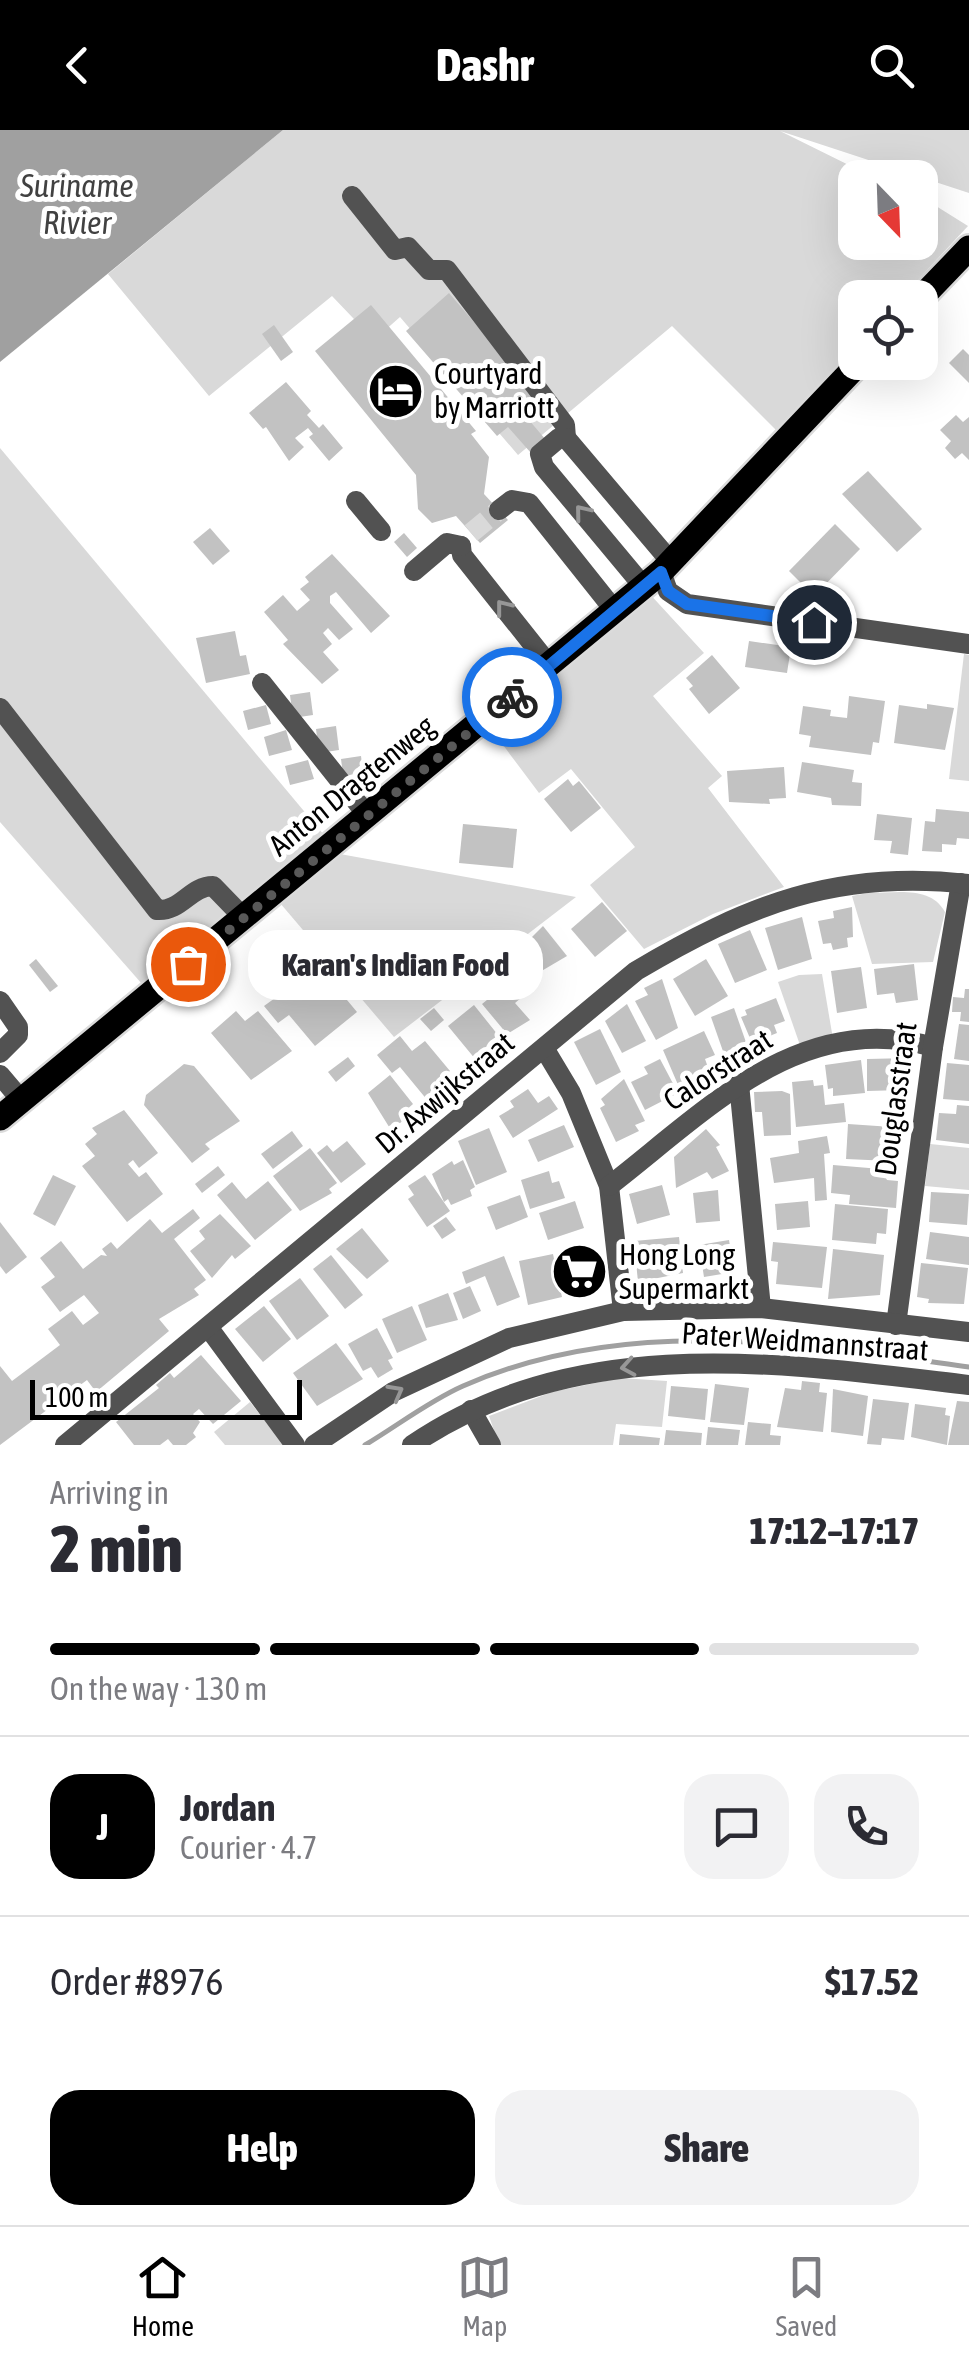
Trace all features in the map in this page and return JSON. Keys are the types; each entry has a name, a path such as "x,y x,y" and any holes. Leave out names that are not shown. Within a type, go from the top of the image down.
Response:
{"main road":[{"path":"938,280 969,248"},
{"name":"Anton Dragtenweg","path":"0,1118 616,612 658,574 843,380"}],"street":[{"path":"352,196 395,250 408,247 429,270 446,270 565,425 566,438 677,600 698,607 969,644"},
{"path":"566,438 560,438 539,459 658,574"},
{"path":"499,510 512,500 529,503 616,612"},
{"path":"356,502 381,532"},
{"path":"414,571 447,543 466,540 462,555 550,666"},
{"path":"499,674 516,694"},
{"path":"262,683 368,816"},
{"path":"0,708 158,910 175,908 198,888 213,886 244,918"},
{"name":"Dr. Axwijkstraat","path":"65,1445 636,971 714,925 795,894 888,880 965,883"},
{"name":"Douglasstraat","path":"896,1324 933,1047 965,883"},
{"path":"0,1001 18,1027 18,1035 0,1053"},
{"name":"Calorstraat","path":"609,1186 739,1084 772,1063 821,1046 871,1037 933,1047"},
{"path":"544,1048 571,1093 609,1186 623,1311"},
{"path":"0,1074 22,1101"},
{"path":"739,1084 761,1308"},
{"name":"Pater Weidmannstraat","path":"314,1445 393,1392 510,1338 623,1311 761,1308 969,1332"},
{"path":"208,1327 294,1445"},
{"name":"Pater Weidmannstraat","path":"412,1445 471,1410 541,1383 640,1364 721,1362 818,1368 969,1385"},
{"path":"471,1410 491,1445"}],"shaded area":[{"path":"283,130 969,130 969,193 938,183 938,160 868,160 780,131 839,160 838,260 936,260 918,280 838,280 838,367 778,432 672,326 518,455 400,317 374,340 332,296 209,396 108,274"},
{"path":"938,207 968,226 938,258"},
{"path":"0,448 324,835 142,984 0,822"},
{"path":"647,591 704,653 653,696 722,776 708,788 784,887 713,914 644,949 590,885 635,847 571,769 539,793 491,729"},
{"path":"964,654 969,655 969,781 949,779"},
{"path":"340,854 576,897 394,1037 280,903"},
{"path":"911,892 939,903 945,912 933,962 872,964 852,896"},
{"path":"822,974 833,1039 801,1048 778,982 799,975"},
{"path":"930,1144 969,1148 969,1190 925,1186"},
{"path":"620,1378 667,1381 662,1427 616,1424 613,1445 499,1445 489,1416 552,1392"},
{"path":"250,1402 284,1445 225,1445 214,1432"}],"water":[{"name":"Suriname Rivier","path":"0,130 283,130 0,362"}],"building":[{"path":"449,293 540,399 523,413 546,440 531,453 508,427 497,436 406,331"},
{"name":"Courtyard by Marriott","path":"371,305 476,431 471,434 489,457 484,494 508,520 480,543 456,516 432,523 418,509 416,475 315,351"},
{"path":"274,325 293,352 281,361 262,334"},
{"path":"963,349 969,355 969,383 949,363"},
{"path":"286,382 311,411 307,415 319,428 323,424 343,448 329,461 309,437 313,434 308,428 295,438 304,447 289,461 266,427 263,429 249,413"},
{"path":"956,415 963,422 969,417 969,460 962,453 955,459 945,448 951,441 940,430"},
{"path":"868,471 922,529 897,552 842,494"},
{"path":"835,524 860,549 814,596 789,571"},
{"path":"210,528 230,551 213,565 193,542"},
{"path":"404,533 417,548 407,557 394,542"},
{"path":"332,554 390,616 371,633 336,592 330,596 330,603 353,629 339,640 328,628 323,633 332,644 323,652 339,670 322,684 283,644 288,640 264,612 283,595 297,611 310,600 300,589 309,582 305,577"},
{"path":"235,631 240,656 246,655 250,674 206,683 196,638"},
{"path":"749,641 791,647 787,673 745,667"},
{"path":"712,655 740,688 709,714 689,689 693,686 686,678"},
{"path":"310,692 313,715 293,718 290,695"},
{"path":"849,696 885,701 879,743 873,742 871,755 809,747 811,736 799,734 803,706 831,710 830,716 847,718"},
{"path":"927,704 954,708 945,750 894,743 899,705 927,709"},
{"path":"266,705 271,724 248,730 243,711"},
{"path":"336,726 339,750 319,753 316,729"},
{"path":"286,730 292,750 269,756 264,737"},
{"path":"361,756 364,779 344,782 341,759"},
{"path":"308,760 314,779 290,785 285,766"},
{"path":"802,762 854,770 852,782 862,783 861,806 832,805 831,798 797,792"},
{"path":"784,767 786,798 769,799 770,804 729,802 727,771"},
{"path":"568,779 573,786 579,781 601,808 571,832 544,799"},
{"path":"936,809 969,812 969,839 957,838 956,845 942,844 942,852 922,851 925,821 935,822"},
{"path":"877,814 912,818 908,855 890,853 892,841 874,840"},
{"path":"463,824 517,829 513,868 459,863"},
{"path":"602,902 627,931 595,957 571,929"},
{"path":"852,907 853,937 847,938 848,947 833,950 831,943 823,944 818,921 834,918 833,911"},
{"path":"802,917 812,959 778,970 765,928"},
{"path":"543,926 567,956 533,976 516,953"},
{"path":"750,930 767,970 735,983 718,944"},
{"path":"312,958 357,1012 315,1046 289,1015 278,1023 264,1006 275,998 270,992"},
{"path":"36,959 58,986 50,992 29,965"},
{"path":"706,959 728,996 695,1016 673,979"},
{"path":"914,964 918,1000 896,1003 894,993 877,995 874,969"},
{"path":"861,967 867,1008 837,1013 831,971"},
{"path":"662,979 678,1028 656,1040 635,1001 648,995 644,988"},
{"path":"508,983 521,998 515,1003 530,1020 507,1034 482,1004"},
{"path":"965,989 969,989 969,1022 960,1021 961,1012 952,1012 953,997 964,998"},
{"path":"776,998 785,1021 774,1025 777,1033 752,1043 741,1017 747,1015 745,1010"},
{"path":"627,1004 646,1041 622,1053 605,1021"},
{"path":"474,1005 498,1035 491,1041 495,1045 476,1060 448,1026"},
{"path":"434,1008 444,1020 431,1031 420,1019"},
{"path":"734,1008 748,1048 725,1057 711,1017"},
{"path":"236,1011 245,1021 258,1011 292,1051 251,1080 211,1033"},
{"path":"959,1024 969,1025 969,1061 954,1059"},
{"path":"600,1029 621,1072 596,1085 574,1042"},
{"path":"704,1031 715,1055 705,1059 710,1073 679,1087 663,1050"},
{"path":"400,1036 412,1051 425,1041 450,1071 440,1079 445,1087 428,1101 400,1067 392,1073 377,1055"},
{"path":"348,1057 355,1066 336,1082 328,1072"},
{"path":"910,1058 910,1079 903,1079 903,1090 867,1091 867,1059"},
{"path":"660,1059 678,1093 645,1110 631,1082 648,1074 644,1067"},
{"path":"861,1060 865,1093 833,1096 833,1088 828,1089 825,1065"},
{"path":"947,1063 969,1065 969,1101 943,1099"},
{"path":"184,1064 194,1066 240,1121 205,1144 210,1149 192,1163 144,1105 146,1095"},
{"path":"390,1075 413,1104 405,1111 409,1116 391,1130 368,1093"},
{"path":"624,1079 645,1121 635,1125 639,1131 616,1142 600,1108 605,1105 601,1099"},
{"path":"813,1080 814,1086 823,1085 825,1105 844,1103 846,1122 796,1127 792,1082"},
{"path":"528,1089 538,1103 549,1096 558,1109 513,1138 499,1116 514,1107 510,1101"},
{"path":"754,1092 790,1094 791,1135 764,1136 762,1112 755,1112"},
{"path":"957,1105 969,1106 969,1144 936,1140 939,1113 956,1114"},
{"path":"124,1110 158,1153 139,1168 133,1160 128,1164 139,1177 146,1172 163,1194 127,1222 82,1166 95,1156 85,1144 97,1134 92,1128"},
{"path":"848,1124 892,1127 890,1161 846,1159"},
{"path":"564,1125 574,1147 538,1162 528,1140"},
{"path":"489,1128 507,1172 476,1185 458,1141"},
{"path":"706,1129 720,1145 716,1147 729,1171 712,1179 707,1172 676,1188 674,1157"},
{"path":"292,1131 303,1146 273,1169 261,1154"},
{"path":"827,1136 827,1200 815,1201 814,1178 774,1183 770,1158 799,1153 798,1141"},
{"path":"347,1141 366,1164 341,1183 317,1153 327,1145 333,1152"},
{"path":"310,1148 337,1183 329,1189 332,1193 300,1211 273,1176"},
{"path":"463,1160 475,1187 470,1190 472,1196 451,1205 448,1199 444,1202 432,1174 452,1161 454,1165"},
{"path":"833,1165 881,1169 887,1180 898,1181 896,1208 849,1204 850,1195 831,1193"},
{"path":"218,1166 225,1175 202,1193 195,1184"},
{"path":"549,1171 552,1183 559,1181 565,1198 530,1209 521,1180"},
{"path":"53,1175 76,1186 55,1226 33,1214"},
{"path":"425,1175 450,1211 427,1227 408,1199 414,1195 408,1186"},
{"path":"268,1181 292,1210 255,1240 217,1195 232,1182 246,1199"},
{"path":"662,1185 670,1215 637,1224 629,1194"},
{"path":"718,1190 720,1221 696,1223 693,1193"},
{"path":"931,1192 969,1194 967,1225 929,1222"},
{"path":"520,1195 528,1217 496,1230 487,1207"},
{"path":"575,1201 584,1228 548,1240 539,1213"},
{"path":"808,1201 810,1227 777,1230 775,1204"},
{"path":"835,1204 888,1209 886,1234 877,1233 876,1244 832,1240"},
{"path":"193,1209 200,1218 174,1239 206,1280 194,1289 199,1295 159,1319 169,1331 96,1392 87,1380 0,1445 0,1366 12,1381 60,1345 48,1329 72,1311 83,1325 99,1313 84,1295 60,1312 41,1287 55,1277 40,1258 61,1241 83,1269 101,1255 107,1256 102,1249 111,1242 117,1249 150,1219 162,1233"},
{"path":"220,1214 251,1246 235,1259 232,1255 212,1278 190,1251 205,1239 199,1231"},
{"path":"446,1217 456,1230 442,1239 433,1226"},
{"path":"0,1222 27,1257 6,1274 0,1266"},
{"path":"362,1228 389,1261 367,1279 336,1249"},
{"path":"930,1232 969,1237 969,1265 926,1259"},
{"path":"679,1237 683,1273 638,1282 634,1241"},
{"path":"729,1240 734,1272 704,1277 699,1245"},
{"path":"773,1242 827,1247 822,1288 776,1284 778,1262 771,1261"},
{"path":"833,1249 884,1255 880,1295 828,1299"},
{"name":"Hong Long Supermarkt","path":"596,1250 601,1288 564,1294 558,1255"},
{"path":"553,1254 562,1297 528,1305 519,1261"},
{"path":"331,1255 363,1295 345,1309 313,1269"},
{"path":"504,1256 520,1297 497,1306 485,1276 466,1284 462,1272"},
{"path":"921,1263 968,1268 964,1304 928,1303 929,1299 917,1297"},
{"path":"300,1278 329,1316 297,1340 269,1301"},
{"path":"470,1286 481,1311 463,1319 453,1293"},
{"path":"448,1293 458,1320 426,1328 418,1305"},
{"path":"264,1306 291,1339 263,1362 235,1329"},
{"path":"412,1306 427,1340 397,1353 382,1319"},
{"path":"377,1328 393,1358 388,1360 393,1369 378,1378 371,1367 363,1371 348,1344"},
{"path":"336,1343 363,1379 317,1406 293,1373"},
{"path":"201,1355 241,1401 213,1424 199,1409 193,1414 200,1422 193,1433 196,1437 186,1445 173,1445 168,1439 160,1445 134,1445 116,1422 159,1388 156,1385 170,1373 174,1378"},
{"path":"802,1381 820,1383 819,1392 827,1393 823,1432 777,1427 785,1388 801,1390"},
{"path":"715,1384 749,1388 744,1425 710,1422"},
{"path":"671,1386 708,1389 705,1420 668,1416"},
{"path":"833,1389 868,1396 863,1436 831,1432"},
{"path":"873,1399 909,1403 904,1440 882,1438 881,1445 867,1444"},
{"path":"957,1401 969,1402 969,1445 948,1445"},
{"path":"915,1404 946,1408 945,1415 950,1416 947,1445 911,1437"},
{"path":"748,1422 771,1424 770,1435 781,1436 780,1445 745,1445"},
{"path":"708,1427 740,1430 738,1445 706,1445"},
{"path":"666,1430 702,1433 701,1445 664,1445"},
{"path":"620,1434 660,1438 659,1445 619,1445"}],"waterway":[{"path":"365,1445 463,1386 525,1364 587,1349 651,1342 778,1344 969,1367"}],"tunnel":[{"path":"471,533 499,510"}],"way so far":[{"path":"188,964 512,697"}],"place":[{"name":"Courtyard by Marriott","path":"395,391"},
{"name":"Karan's Indian Food","path":"188,964"},
{"name":"Hong Long Supermarkt","path":"580,1272"}],"route":[{"path":"512,697 661,572 668,591 687,604 814,622"}]}
